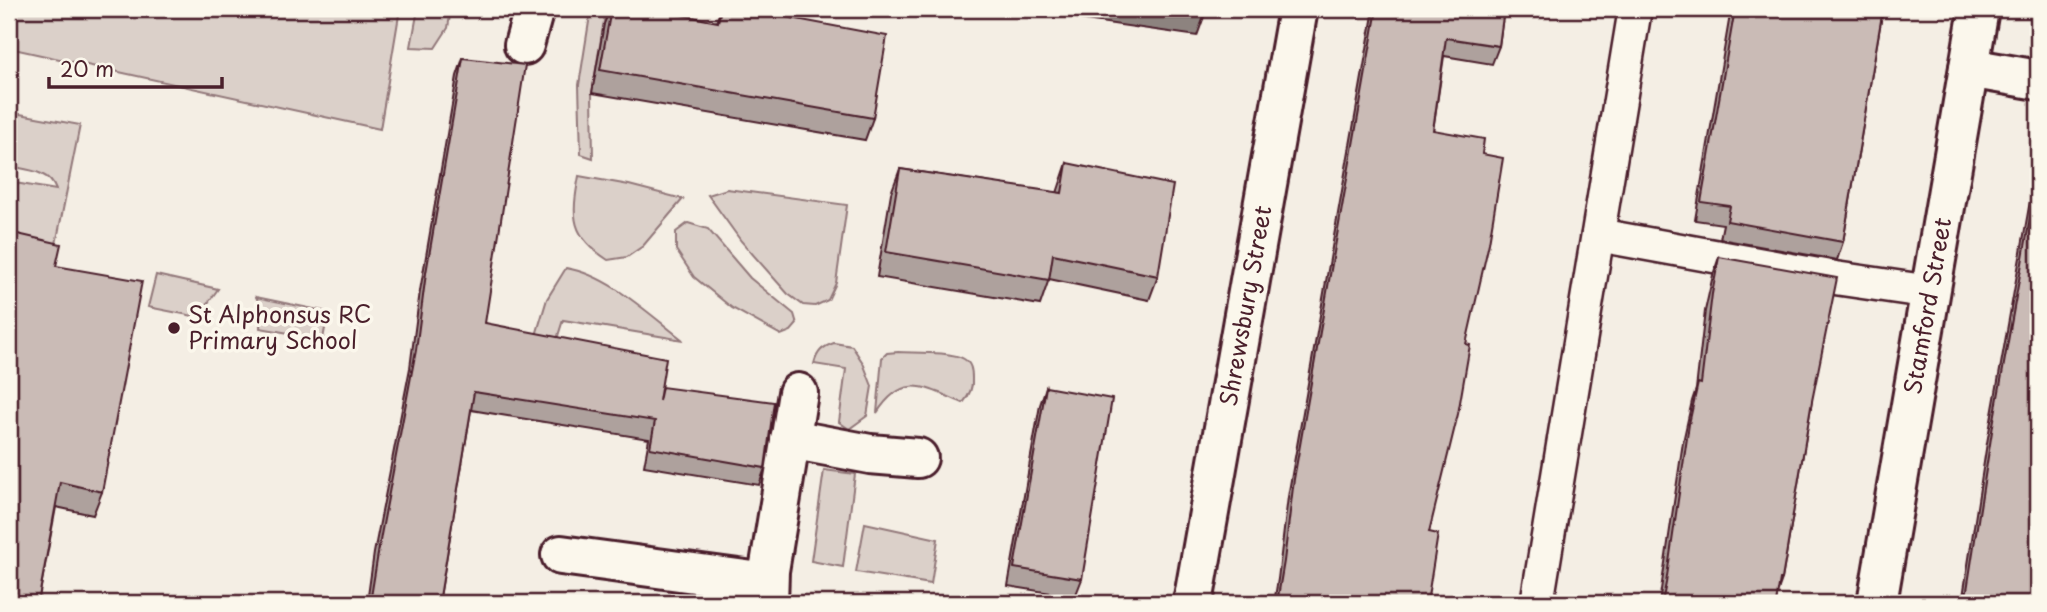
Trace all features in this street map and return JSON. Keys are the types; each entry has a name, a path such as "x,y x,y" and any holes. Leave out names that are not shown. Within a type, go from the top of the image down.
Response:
{"street":[{"path":"524,45 534,9"},
{"name":"Shrewsbury Street","path":"1193,603 1298,9"},
{"name":"Stamford Street","path":"1877,603 1979,9"},
{"path":"1969,68 2038,80"},
{"path":"561,555 768,593 798,393"},
{"path":"790,439 870,454 918,458"}],"lane":[{"path":"1537,603 1635,9"},
{"path":"1598,235 1835,278 1931,292"}],"shaded area":[{"path":"9,9 400,9 380,129 9,48"},
{"path":"418,9 451,9 448,28 435,48 411,47"},
{"path":"591,9 606,9 592,93 593,158 581,154 579,85"},
{"path":"9,112 80,125 54,254 9,245 9,182 56,190 53,183 43,175 9,166"},
{"path":"579,176 683,199 643,246 627,257 608,260 580,234 575,215"},
{"path":"727,189 847,205 836,283 828,300 815,306 803,305 788,294 741,241 708,195"},
{"path":"688,223 708,229 750,278 794,314 797,324 791,331 781,335 732,308 694,277 676,250 676,232"},
{"path":"566,268 582,272 613,287 683,340 563,320 552,355 544,422 512,415 547,299"},
{"path":"156,275 218,289 198,317 148,307"},
{"path":"256,297 328,312 323,339 260,328 261,306"},
{"path":"834,343 852,346 863,363 872,386 867,416 849,429 839,422 846,369 814,364 821,350"},
{"path":"887,353 958,356 966,361 971,367 972,381 963,403 926,388 906,388 896,392 877,413 882,358"},
{"path":"824,470 855,474 843,567 811,561"},
{"path":"865,523 938,539 931,584 856,572"}],"building":[{"path":"611,9 650,9 718,22 721,9 743,9 887,36 873,118 600,70"},
{"path":"1377,9 1504,9 1499,46 1446,38 1433,130 1484,139 1482,154 1503,158 1489,243 1466,344 1470,345 1458,414 1429,532 1438,534 1427,603 1277,603 1294,479"},
{"path":"1735,9 1883,9 1843,242 1727,221 1730,206 1701,202"},
{"path":"463,58 525,65 485,323 666,358 659,401 662,387 774,402 765,468 650,448 655,421 474,392 439,603 370,603 416,350 426,273"},
{"path":"1067,163 1173,185 1158,276 1053,254 1049,280 886,252 900,169 1062,193"},
{"path":"2038,174 2038,603 1965,603 1993,425"},
{"path":"9,232 61,244 56,266 142,281 102,492 60,482 38,603 9,602"},
{"path":"1719,257 1837,278 1776,603 1662,603 1689,424 1698,383 1701,384"},
{"path":"1046,387 1112,399 1082,579 1014,568"}],"place":[{"name":"St Alphonsus RC Primary School","path":"174,328"}]}
